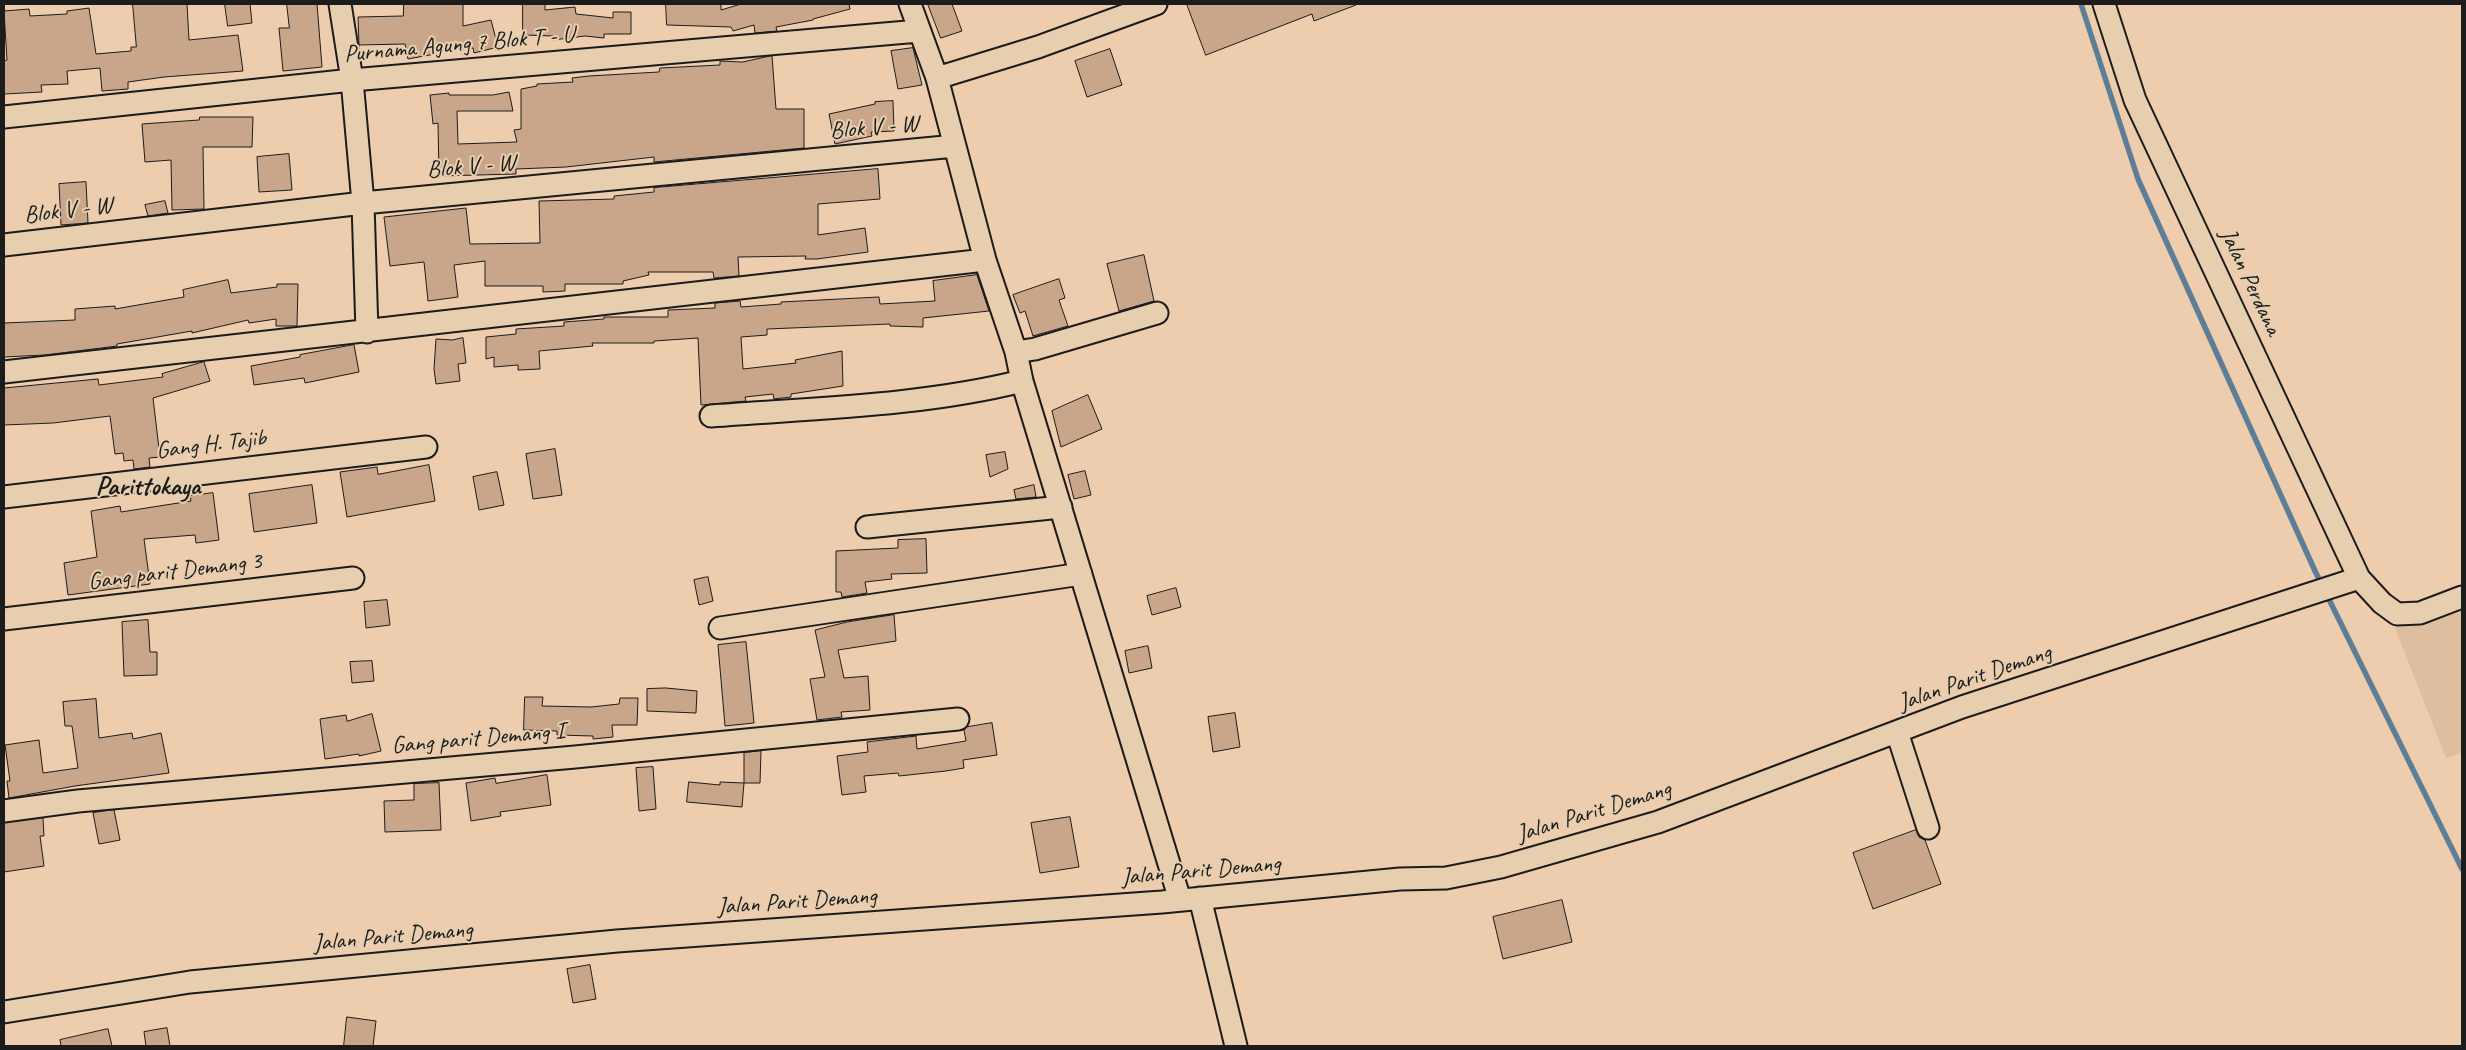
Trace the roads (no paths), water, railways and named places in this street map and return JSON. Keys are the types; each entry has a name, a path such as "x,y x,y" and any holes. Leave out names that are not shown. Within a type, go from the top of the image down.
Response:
{"street":[{"path":"340,4 352,80 363,203 367,332"},
{"path":"910,4 936,78 950,147 1016,352 1022,381 1081,574 1190,899 1236,1046"},
{"path":"936,78 1038,47 1156,4"},
{"name":"Jalan Perdana","path":"2104,4 2136,100 2359,578 2382,603 2397,614 2420,613 2462,597"},
{"name":"Purnama Agung 7 Blok T - U","path":"4,117 352,80 919,31"},
{"name":"Blok V - W","path":"4,245 363,203 950,147"},
{"path":"4,372 985,260"},
{"path":"1016,352 1036,349 1157,313"},
{"path":"711,416 920,398 1022,381"},
{"name":"Gang H. Tajib","path":"4,497 426,447"},
{"path":"867,528 1061,507"},
{"path":"720,628 1081,574"},
{"name":"Gang parit Demang 3","path":"4,619 353,578"},
{"name":"Jalan Parit Demang","path":"4,1012 190,982 608,942 1190,899 1400,879 1446,878 1501,867 1658,822 1962,707 2359,578"},
{"name":"Gang parit Demang I","path":"4,811 78,801 575,757 958,719"},
{"path":"1897,732 1928,828"}],"waterway":[{"path":"2081,4 2138,179 2315,571 2462,869"}],"district":[{"name":"Parittokaya","path":"148,487"}]}
